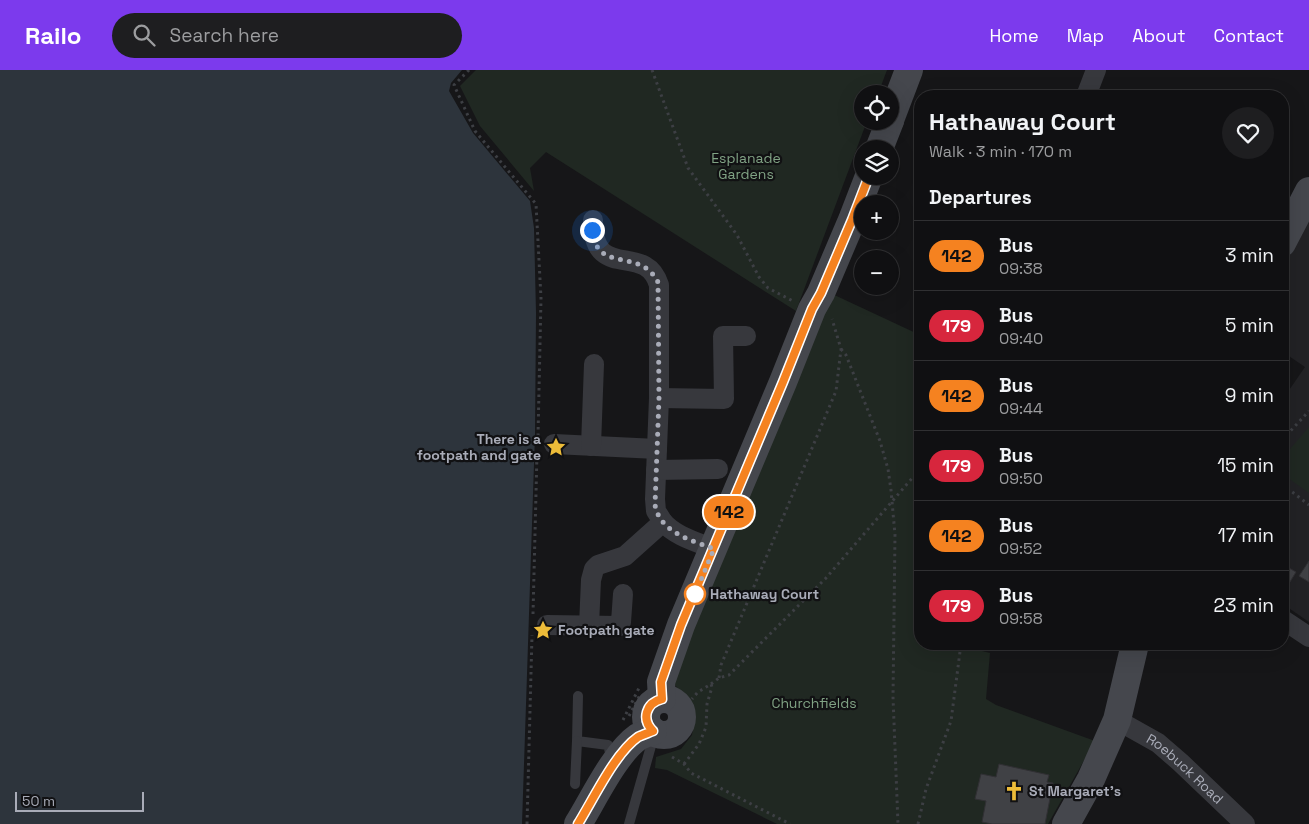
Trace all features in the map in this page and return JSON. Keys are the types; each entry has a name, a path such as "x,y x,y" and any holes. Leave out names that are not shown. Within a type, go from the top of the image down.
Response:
{"street":[{"path":"899,97 909,70"},
{"path":"1088,90 1096,70"},
{"path":"578,824 613,766 628,746 646,734 662,735 672,733 680,726 682,720 681,710 672,700 662,699 661,682 681,625 865,185"},
{"path":"1289,230 1309,191"},
{"path":"592,220 594,242 601,253 644,266 654,274 658,282 659,398 655,505 658,515 668,528 676,533 714,549"},
{"path":"659,398 724,399 723,336 746,336"},
{"path":"591,446 594,364"},
{"path":"543,443 657,449"},
{"path":"656,470 718,469"},
{"path":"589,626 591,580 594,569 598,565 625,556 663,522"},
{"path":"538,622 589,626 620,625 622,594"},
{"path":"1289,624 1309,637"},
{"path":"1066,824 1091,779 1117,720 1134,650"},
{"name":"Roebuck Road","path":"1117,720 1158,743 1245,824"}],"lane":[{"path":"575,784 578,696"},
{"path":"629,824 651,746 646,734"},
{"path":"577,741 608,744 613,766"}],"path":[{"path":"469,70 454,85 475,131 536,204 541,298 543,443 538,622 527,824"},
{"path":"652,70 688,168 737,236 759,277 768,288 779,295 816,301 836,328 841,349 836,391 721,665 719,678"},
{"path":"841,349 846,355 883,452 890,479 895,535 893,696 898,824"},
{"path":"1289,432 1309,411"},
{"path":"692,698 719,678 727,676 762,643 826,578 914,476"},
{"path":"1289,489 1309,505"},
{"path":"918,824 926,789 951,721 960,650"},
{"path":"684,764 699,744 706,727 711,684"},
{"path":"672,757 684,764 691,773 790,824"}],"shaded area":[{"path":"0,70 462,70 451,83 449,91 473,133 530,201 534,228 536,313 535,434 522,824 0,824"},
{"path":"1309,214 1309,622 1289,608 1289,390 1305,367 1289,356 1289,250"}],"green space":[{"name":"Esplanade Gardens","path":"476,70 887,70 881,85 854,85 854,130 864,130 860,140 854,140 854,156 796,311 546,152 530,168 534,191 480,126 460,86"},
{"name":"Churchfields","path":"828,292 914,332 914,650 978,650 990,653 986,699 996,705 1095,741 1048,824 777,824 667,770 655,768 656,757 681,749 692,735 694,719 690,703 675,685 675,666"},
{"path":"1309,427 1309,493 1289,479 1289,450"}],"building":[{"path":"1309,561 1309,582 1299,576"},
{"path":"1289,568 1296,572 1289,583"},
{"name":"St Margaret's","path":"999,764 1049,775 1047,782 1053,783 1045,824 992,824 982,822 986,801 975,799 981,774 996,777"}],"bus line":[{"name":"142","path":"578,824 613,766 628,746 639,737 653,731 647,722 646,712 652,703 662,699 661,682 681,625 866,185"}],"place":[{"name":"There is a footpath and gate","path":"556,447"},
{"name":"Hathaway Court","path":"695,594"},
{"name":"Footpath gate","path":"543,630"},
{"name":"St Margaret's","path":"1014,791"}],"route":[{"path":"592,230 594,242 601,253 644,266 654,274 658,282 660,302 659,398 655,505 660,519 668,528 714,549 695,594"}]}
